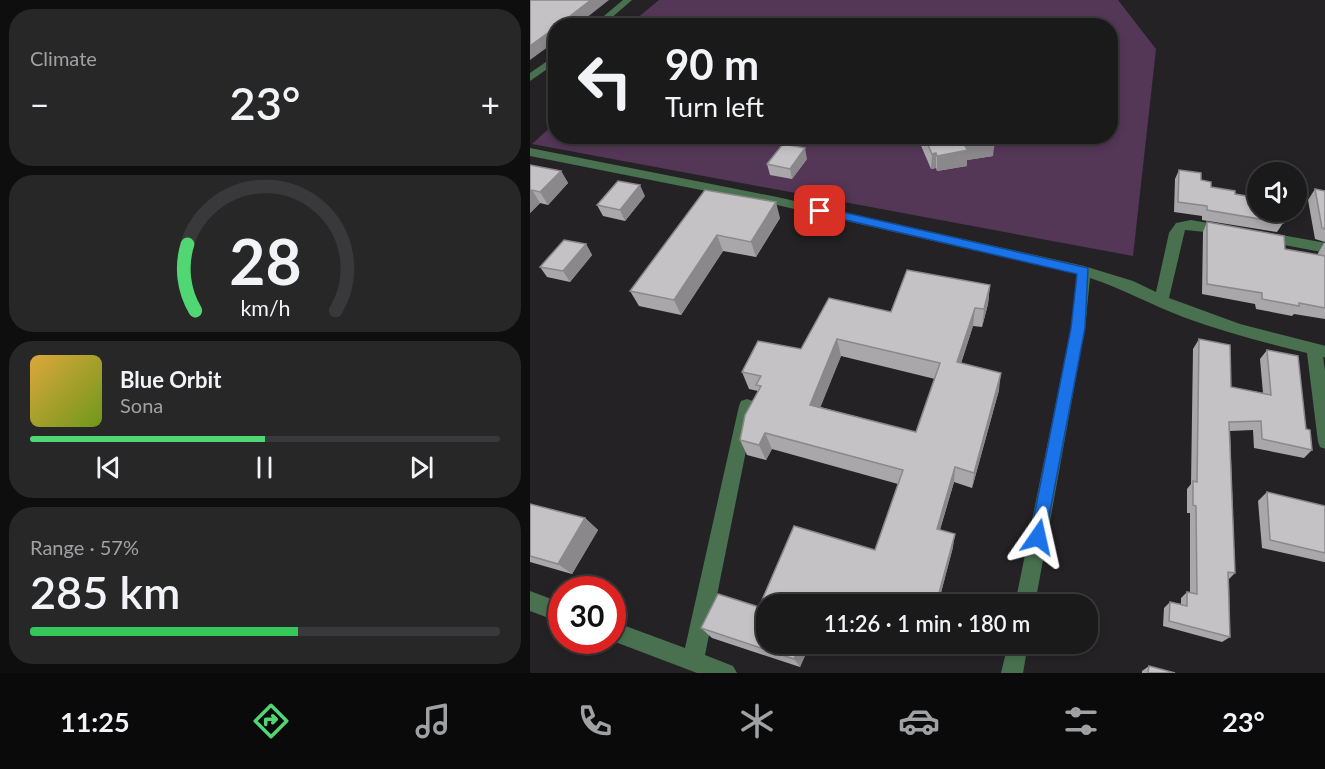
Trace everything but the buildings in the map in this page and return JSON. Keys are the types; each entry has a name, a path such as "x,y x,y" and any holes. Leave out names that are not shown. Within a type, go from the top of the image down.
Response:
{"street":[{"path":"606,18 628,0"},
{"path":"530,78 548,64"},
{"path":"530,152 777,201 1084,271 1128,285 1186,312 1239,330 1320,351 1325,442"},
{"path":"1161,300 1176,233 1181,226 1191,224 1325,248"},
{"path":"1027,594 1078,328 1084,271"},
{"path":"692,660 746,406"},
{"path":"530,601 548,608"},
{"path":"626,636 726,673"},
{"path":"1012,673 1016,654"}],"shaded area":[{"path":"659,0 1118,0 1156,49 1133,256 532,144 548,129 548,144 1118,144 1118,18 637,18"}],"route":[{"path":"820,211 1084,271 1078,328 1038,537"}]}
